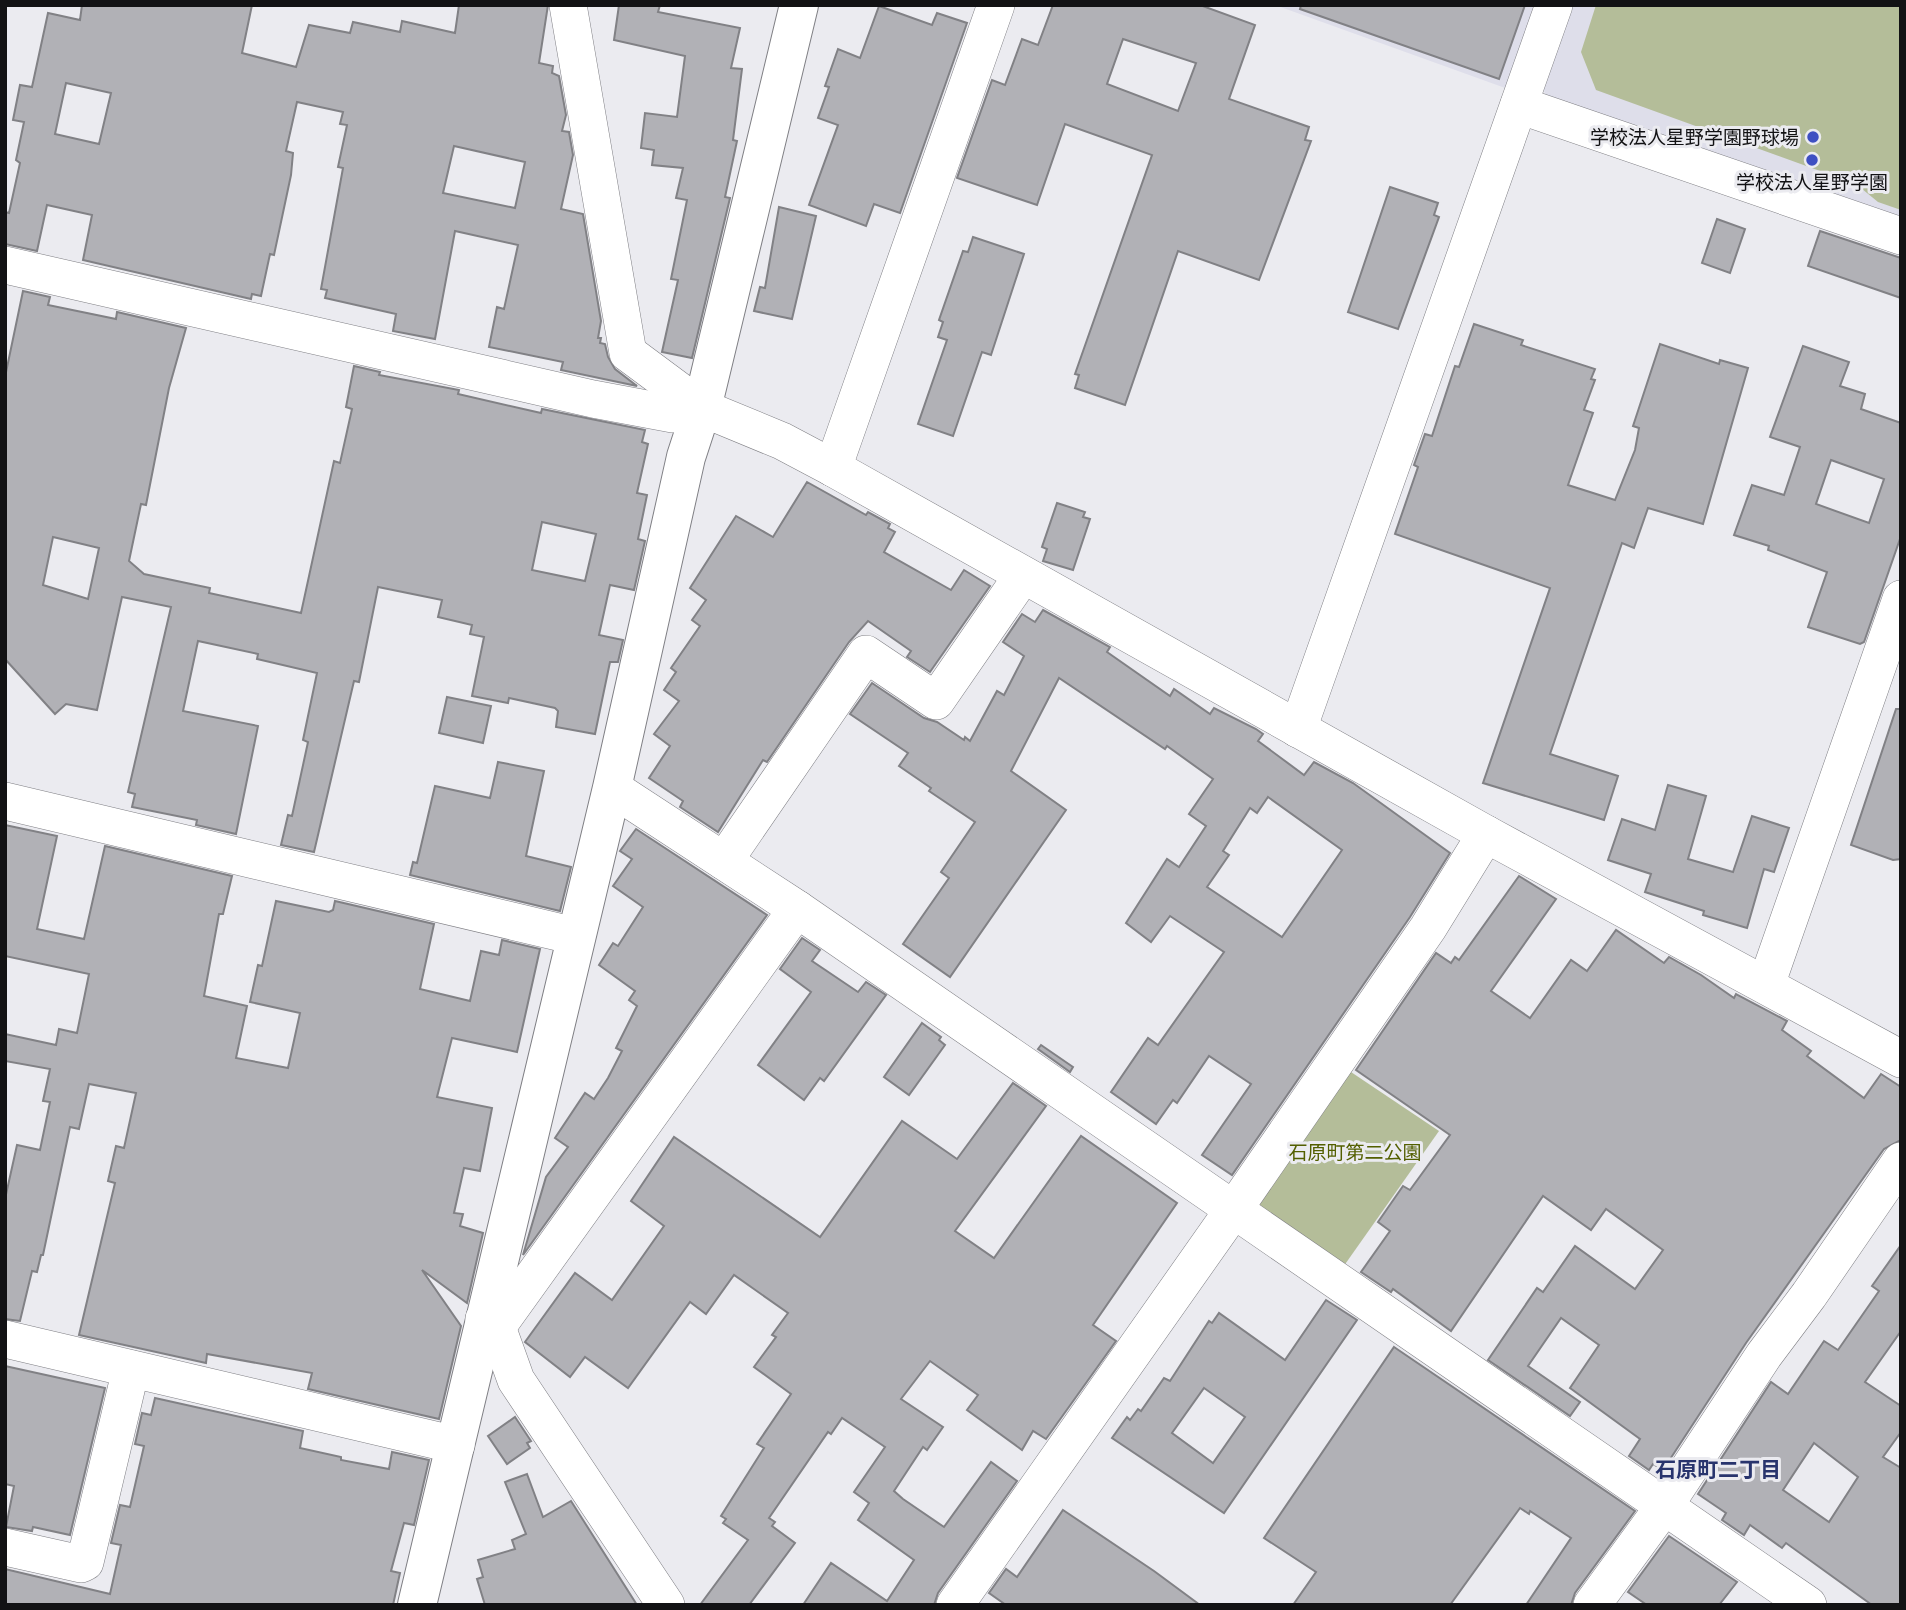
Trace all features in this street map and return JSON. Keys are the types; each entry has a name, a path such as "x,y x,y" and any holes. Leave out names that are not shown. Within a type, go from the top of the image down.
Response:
{"street":[{"path":"568,5 628,353 702,408 771,436 833,468 1486,835 1901,1059"},
{"path":"416,1605 456,1445 491,1323 575,936 612,788 686,457 702,408 799,5"},
{"path":"833,468 996,5"},
{"path":"1298,729 1555,5"},
{"path":"1518,105 1901,236"},
{"path":"5,265 593,399 673,414 702,408"},
{"path":"724,861 866,654 936,701 1023,575"},
{"path":"1766,985 1901,599"},
{"path":"612,788 797,908 1543,1425 1808,1605"},
{"path":"5,801 575,936"},
{"path":"955,1605 1428,928 1486,835"},
{"path":"491,1323 797,908"},
{"path":"1592,1605 1665,1506 1764,1355 1809,1295 1901,1161"},
{"path":"491,1323 516,1380 666,1605"},
{"path":"5,1339 456,1445"},
{"path":"5,1547 81,1564 85,1562 131,1369"}],"shaded area":[{"path":"1275,5 1538,5 1508,89"},
{"name":"学校法人星野学園野球場","path":"1573,5 1901,5 1901,220 1547,100 1543,87"}],"green space":[{"name":"学校法人星野学園野球場","path":"1596,5 1901,5 1901,210 1878,202 1856,184 1596,90 1581,52"},
{"name":"石原町第二公園","path":"1345,1068 1439,1131 1341,1270 1249,1206"}],"building":[{"path":"82,5 252,5 242,53 296,67 309,25 350,33 353,22 400,32 402,21 455,33 459,5 548,5 539,63 553,66 552,73 559,76 566,115 562,131 569,132 573,155 561,209 583,214 601,321 598,338 601,338 600,343 605,344 615,369 637,386 561,370 563,362 489,347 497,307 504,309 518,245 455,231 435,339 393,331 396,314 325,298 327,290 321,289 343,168 338,167 347,125 340,124 343,112 297,102 286,151 293,153 291,175 274,255 270,254 261,296 252,294 251,299 83,260 92,215 47,205 37,251 5,244 5,212 9,213 20,163 16,160 24,122 13,120 20,85 32,87 48,13 80,20","holes":["66,83 111,93 99,144 55,134","454,146 525,162 515,208 443,193"]},
{"path":"619,5 660,5 658,12 740,28 731,68 742,69 733,140 737,141 725,197 730,198 692,358 662,352 678,280 671,279 687,200 676,198 683,168 652,165 654,150 641,148 645,113 677,117 685,56 614,40"},
{"path":"1053,5 1200,5 1255,25 1229,99 1309,127 1305,140 1311,141 1259,280 1178,251 1125,405 1075,388 1079,375 1075,374 1152,155 1065,124 1037,205 957,178 992,80 1005,85 1022,39 1038,45","holes":["1123,39 1196,63 1178,111 1107,84"]},
{"path":"1301,5 1525,5 1499,79 1300,9"},
{"path":"879,6 932,25 937,13 967,23 900,213 874,204 866,226 809,205 838,125 818,118 829,87 825,86 838,49 860,58"},
{"path":"1390,187 1438,203 1434,215 1439,217 1398,329 1348,312"},
{"path":"779,207 816,216 792,319 754,311 760,287 765,288"},
{"path":"1717,219 1745,229 1730,273 1702,263"},
{"path":"1820,231 1901,258 1901,298 1808,266"},
{"path":"973,237 1024,254 991,355 982,352 953,436 918,424 947,340 938,337 943,322 939,320 963,251 968,252"},
{"path":"23,291 50,297 48,305 116,319 117,312 186,328 169,388 146,505 141,504 129,561 144,574 210,588 209,593 301,613 334,461 340,463 352,409 346,407 354,366 380,372 379,375 459,390 458,394 541,413 542,409 645,430 642,442 648,444 637,493 647,495 638,539 645,541 634,590 610,585 599,635 623,640 618,662 610,662 595,734 556,727 558,711 555,708 509,698 508,703 472,696 484,637 470,634 472,625 438,617 442,600 378,587 359,682 354,681 314,852 281,845 288,815 292,816 308,742 303,740 317,673 257,659 258,654 198,641 183,711 258,726 236,834 196,825 197,820 132,807 135,794 128,792 171,607 122,597 97,710 66,704 55,714 5,659 5,377","holes":["542,522 596,534 585,581 532,570","53,537 99,548 88,599 43,585"]},
{"path":"1474,324 1523,340 1521,345 1595,369 1591,379 1595,380 1584,410 1593,413 1568,485 1615,500 1635,450 1639,428 1633,426 1660,344 1719,364 1720,360 1748,368 1703,524 1648,508 1634,548 1622,543 1550,754 1618,776 1604,820 1483,783 1550,588 1395,534 1418,467 1414,465 1425,434 1432,436 1455,366 1459,367"},
{"path":"1803,346 1849,362 1840,386 1865,394 1861,409 1901,423 1901,536 1864,642 1860,644 1808,627 1827,572 1768,550 1769,546 1734,535 1752,485 1784,495 1800,447 1770,437","holes":["1831,460 1884,479 1869,523 1816,504"]},
{"path":"807,482 866,515 868,512 890,524 888,528 895,532 884,552 951,590 964,570 990,586 930,672 907,657 911,651 868,621 849,642 767,762 763,760 718,832 680,807 683,801 649,778 670,746 654,734 679,701 664,690 676,672 671,668 700,626 692,620 706,600 690,588 736,516 773,537"},
{"path":"1057,503 1085,512 1083,517 1090,519 1073,570 1043,561 1047,549 1042,547"},
{"path":"1043,610 1110,647 1107,652 1170,696 1174,689 1210,714 1214,708 1256,729 1263,734 1258,741 1304,775 1314,762 1353,783 1450,853 1410,917 1232,1175 1202,1155 1251,1084 1209,1056 1177,1103 1173,1100 1156,1124 1111,1092 1148,1038 1158,1045 1224,952 1170,916 1151,942 1126,923 1167,859 1179,867 1206,826 1189,814 1213,779 1167,746 1165,749 1059,678 1011,771 1066,810 950,977 903,944 949,878 941,872 975,822 929,791 931,788 899,766 908,753 850,714 872,683 924,718 937,722 964,740 965,737 970,741 997,691 1004,695 1024,656 1003,642 1022,614 1035,622","holes":["1268,797 1342,850 1282,937 1207,887 1229,855 1223,851 1250,808 1257,813"]},
{"path":"447,697 491,706 483,743 439,733"},
{"path":"1896,709 1901,709 1901,859 1893,860 1851,845"},
{"path":"498,762 544,771 526,856 571,867 560,911 410,875 413,862 417,863 435,786 490,798"},
{"path":"1668,785 1706,796 1688,859 1733,872 1752,816 1789,828 1774,872 1764,869 1747,928 1703,915 1704,911 1645,892 1651,874 1608,860 1622,819 1655,830"},
{"path":"5,825 57,836 37,929 84,939 105,846 232,876 223,914 219,914 204,996 247,1006 236,1058 288,1068 300,1013 250,1002 258,965 262,966 276,901 329,912 333,910 335,901 434,924 420,989 470,1001 481,951 499,955 502,940 540,949 517,1052 452,1038 437,1097 492,1108 480,1171 464,1168 454,1213 463,1214 460,1226 483,1233 467,1303 422,1270 461,1326 439,1419 308,1389 312,1373 207,1354 206,1363 79,1335 115,1183 108,1181 116,1146 124,1148 136,1093 89,1084 79,1129 70,1127 43,1255 37,1272 32,1271 20,1321 5,1319 5,1199 17,1145 40,1150 50,1102 43,1101 50,1069 5,1061 5,1034 56,1045 59,1029 77,1033 89,974 5,956"},
{"path":"636,829 767,915 523,1255 546,1177 568,1147 555,1138 585,1093 594,1099 608,1078 622,1051 616,1048 637,1006 629,1000 635,991 599,965 613,943 618,946 643,907 613,886 632,859 620,851"},
{"path":"1519,876 1556,899 1491,991 1530,1018 1571,960 1587,971 1616,930 1664,963 1669,957 1734,998 1736,994 1787,1021 1782,1030 1811,1051 1807,1056 1864,1098 1881,1074 1901,1087 1901,1140 1884,1149 1746,1343 1663,1470 1653,1464 1649,1470 1629,1456 1640,1439 1570,1388 1599,1345 1561,1318 1528,1366 1580,1402 1570,1416 1488,1360 1537,1288 1543,1292 1575,1246 1635,1289 1663,1250 1606,1209 1591,1230 1543,1196 1451,1331 1393,1289 1391,1292 1361,1272 1390,1231 1378,1222 1403,1186 1410,1190 1450,1135 1356,1070 1436,953 1451,963 1455,957 1459,960"},
{"path":"802,938 820,950 812,961 858,992 866,982 886,995 824,1081 820,1078 804,1100 758,1065 811,992 780,969"},
{"path":"922,1023 941,1037 939,1040 945,1045 909,1095 884,1077"},
{"path":"1041,1045 1073,1067 1070,1072 1038,1049"},
{"path":"1013,1083 1046,1106 955,1231 994,1258 1081,1136 1177,1203 1093,1325 1116,1341 1046,1439 1033,1431 1022,1450 967,1410 978,1395 930,1361 901,1399 943,1427 927,1450 923,1447 894,1491 903,1499 944,1527 991,1462 1017,1481 938,1593 934,1605 803,1605 831,1563 887,1601 914,1560 858,1520 869,1503 854,1492 885,1447 842,1418 831,1434 828,1432 769,1518 775,1522 772,1526 795,1543 749,1605 700,1605 748,1540 723,1523 726,1519 721,1516 764,1448 757,1444 791,1394 754,1367 776,1337 772,1335 788,1313 734,1275 706,1314 690,1302 628,1388 585,1357 570,1377 525,1342 575,1273 612,1300 664,1226 631,1201 674,1137 820,1237 902,1121 957,1159"},
{"path":"1901,1245 1901,1331 1865,1382 1901,1406 1901,1432 1883,1457 1901,1468 1901,1605 1872,1605 1786,1543 1782,1548 1750,1525 1744,1535 1722,1520 1726,1513 1698,1494 1771,1382 1788,1394 1824,1341 1838,1350 1879,1291 1872,1286","holes":["1814,1443 1858,1477 1829,1522 1783,1490"]},
{"path":"1326,1300 1357,1320 1224,1513 1112,1438 1127,1417 1130,1420 1138,1409 1141,1411 1164,1378 1170,1381 1209,1321 1212,1323 1219,1313 1285,1360","holes":["1204,1388 1245,1417 1213,1463 1172,1433"]},
{"path":"1394,1347 1635,1511 1575,1593 1571,1605 1526,1605 1571,1538 1530,1511 1529,1514 1520,1508 1450,1605 1293,1605 1316,1572 1264,1538"},
{"path":"5,1366 105,1388 70,1535 33,1527 32,1531 6,1527 14,1486 5,1484"},
{"path":"155,1398 303,1431 300,1448 341,1457 341,1460 389,1469 392,1452 429,1460 414,1525 404,1523 391,1571 400,1573 393,1605 5,1604 5,1569 110,1594 121,1545 111,1543 120,1505 130,1507 144,1446 135,1444 142,1413 151,1415"},
{"path":"515,1417 531,1441 527,1443 530,1448 507,1464 488,1436"},
{"path":"527,1474 543,1517 571,1501 637,1605 485,1605 477,1579 483,1577 478,1560 515,1549 512,1540 526,1534 505,1482"},
{"path":"1063,1510 1200,1605 1006,1605 989,1593 1006,1569 1017,1577"},
{"path":"1669,1536 1737,1582 1719,1605 1647,1605 1628,1592"}],"place":[{"name":"学校法人星野学園野球場","path":"1813,137"},
{"name":"学校法人星野学園","path":"1812,160"}],"district":[{"name":"石原町二丁目","path":"1718,1469"}]}
